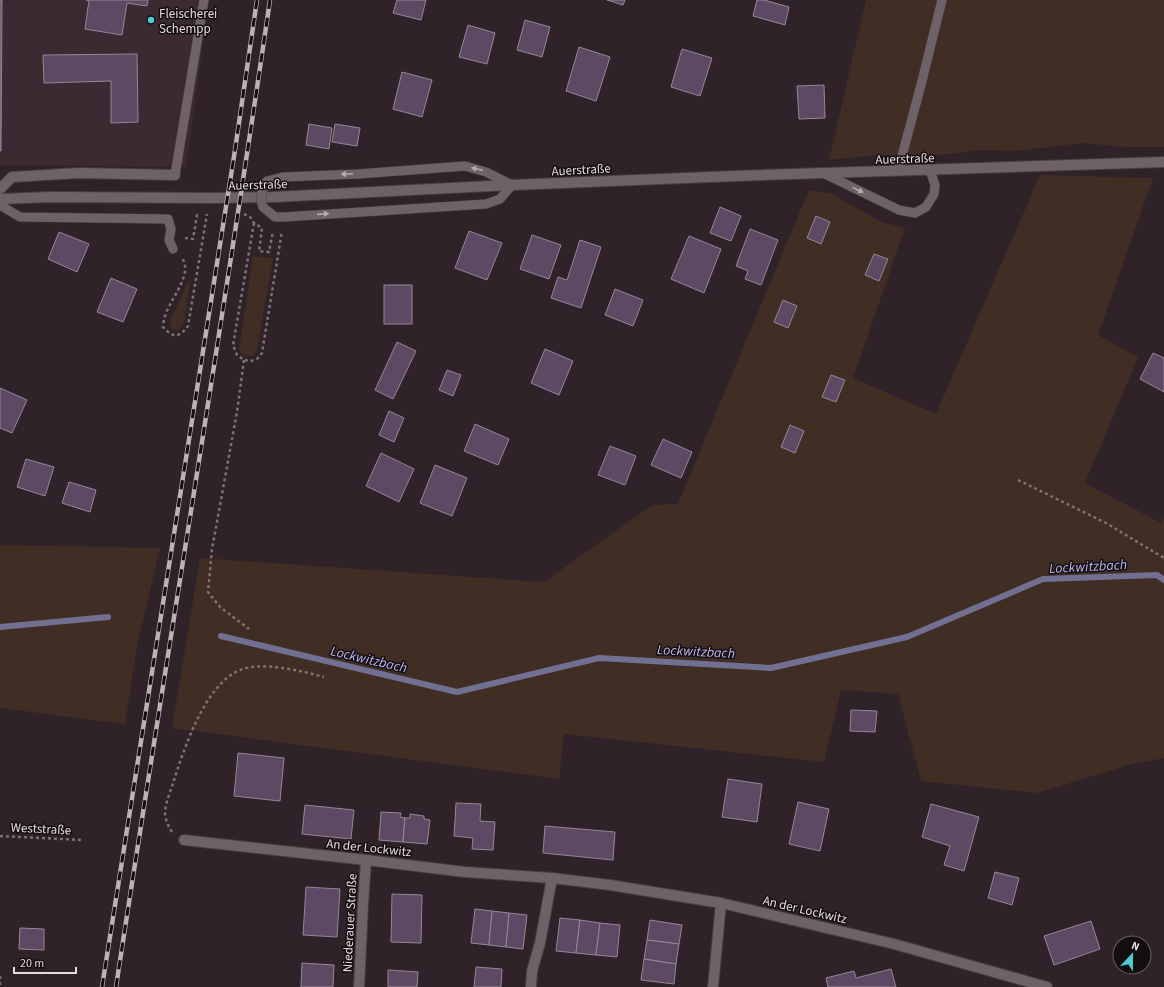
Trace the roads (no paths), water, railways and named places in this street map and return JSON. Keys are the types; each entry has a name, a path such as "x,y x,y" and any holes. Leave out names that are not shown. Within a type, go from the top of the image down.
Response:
{"street":[{"name":"Auerstraße","path":"0,198 267,197 735,176 1164,162"},
{"path":"0,189 12,177 80,174 175,174"},
{"name":"An der Lockwitz","path":"184,840 465,872 552,878 610,885 721,903 894,944 1047,987"},
{"name":"Niederauer Straße","path":"359,987 362,905 366,860"},
{"path":"531,987 532,971 540,943 552,878"},
{"path":"713,987 721,903"}],"lane":[{"path":"175,174 204,0"},
{"path":"898,171 942,0"},
{"path":"464,166 486,172 512,185 500,200 486,204 284,217 275,217 263,208 261,201 263,186 267,181 283,177 358,174 464,166"},
{"path":"823,173 899,210 915,213 926,207 934,194 935,185 930,170"},
{"path":"0,205 20,217 168,220 171,229 169,240 173,249"}],"waterway":[{"name":"Lockwitzbach","path":"221,636 457,692 599,658 771,668 907,637 1043,579 1157,575 1164,580"},
{"name":"Lockwitzbach","path":"0,627 108,617"}],"railway":[{"path":"102,987 235,150 257,0"},
{"path":"116,987 233,247 270,0"}],"place":[{"name":"Fleischerei Schempp","path":"151,20"}]}
